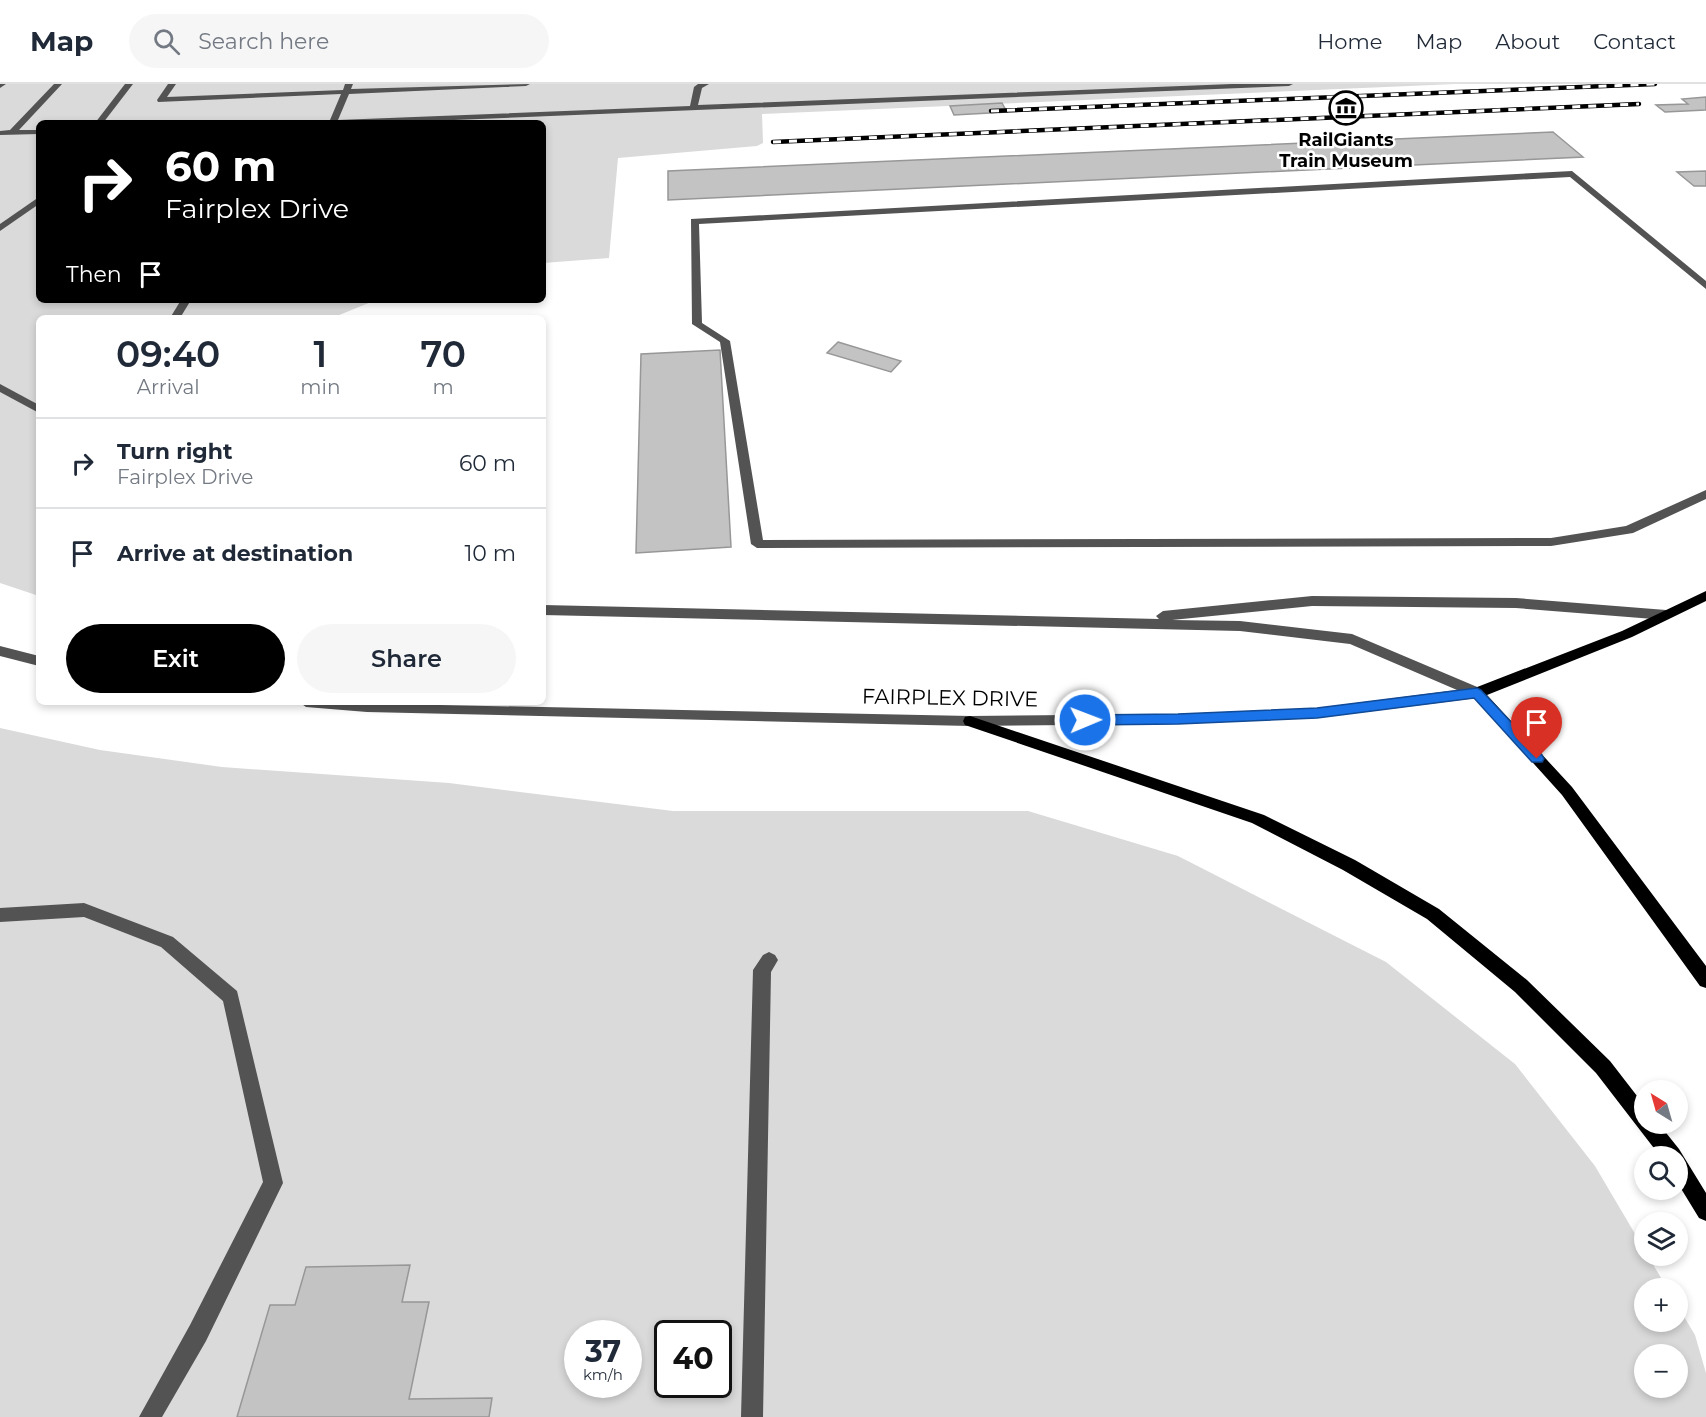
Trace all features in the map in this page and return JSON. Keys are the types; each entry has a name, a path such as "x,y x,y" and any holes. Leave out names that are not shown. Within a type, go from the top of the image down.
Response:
{"main road":[{"path":"1706,596 1628,634 1477,693 1568,791 1706,980"},
{"path":"970,721 1258,819 1349,865 1433,914 1521,986 1603,1067 1634,1107"},
{"path":"1655,1134 1664,1146"},
{"path":"1688,1182 1706,1211"}],"street":[{"path":"13,132 58,84"},
{"path":"101,120 129,84"},
{"path":"172,84 161,100 347,88 526,84"},
{"path":"694,108 698,87 705,84"},
{"path":"405,120 1289,84"},
{"path":"334,120 347,88"},
{"path":"0,133 36,132"},
{"path":"1706,286 1572,174 694,221 697,324 725,340 757,544 1551,542 1629,530 1706,494"},
{"path":"0,228 36,202"},
{"path":"0,387 36,408"},
{"path":"1099,622 1312,601 1516,603 1666,615"},
{"path":"546,610 1240,626 1352,639 1477,693"},
{"path":"0,651 36,660"},
{"name":"FAIRPLEX DRIVE","path":"343,705 970,721 1178,719 1317,713 1477,693"},
{"path":"0,915 84,910 167,942 231,997 273,1182 198,1333 150,1417"},
{"path":"752,1417 762,970 769,960"}],"shaded area":[{"path":"0,84 1455,84 762,114 763,143 757,146 618,158 609,258 546,263 546,120 36,120 36,303 369,303 339,315 36,315 36,595 0,583"},
{"path":"0,728 100,750 222,767 449,783 673,811 1028,811 1178,856 1386,962 1515,1064 1595,1166 1634,1232 1634,1266 1654,1266 1661,1278 1634,1278 1634,1332 1688,1332 1688,1323 1695,1335 1706,1373 1706,1417 0,1417"}],"building":[{"path":"1706,97 1706,110 1665,112 1656,105 1688,104 1682,99"},
{"path":"1002,103 1007,112 954,115 950,106"},
{"path":"1553,132 1583,157 668,200 668,171"},
{"path":"1706,171 1706,186 1694,186 1677,172"},
{"path":"838,342 901,361 891,372 827,353"},
{"path":"720,350 731,547 636,553 641,354"},
{"path":"410,1265 402,1302 429,1302 409,1399 492,1398 489,1417 237,1417 270,1305 295,1305 306,1267"}],"railway":[{"path":"991,111 1655,84"},
{"path":"773,142 1639,104"}],"place":[{"name":"RailGiants Train Museum","path":"1346,108"}],"route":[{"path":"1085,720 1178,719 1317,713 1477,693 1537,759"}]}
